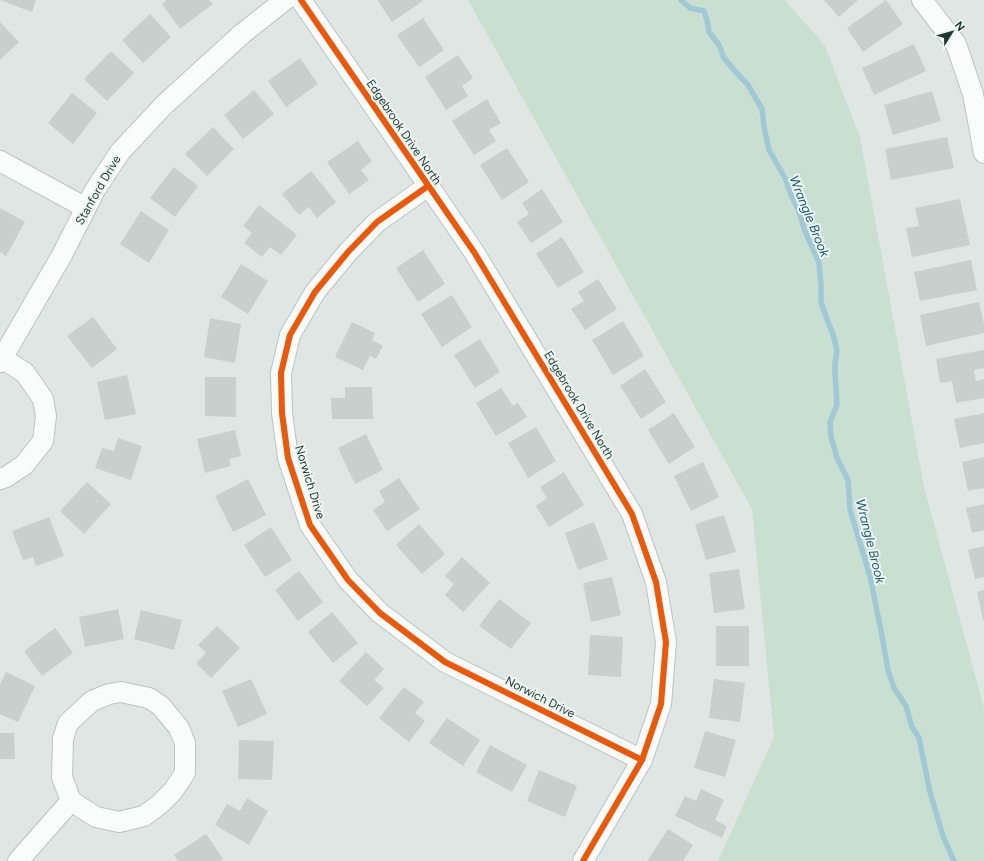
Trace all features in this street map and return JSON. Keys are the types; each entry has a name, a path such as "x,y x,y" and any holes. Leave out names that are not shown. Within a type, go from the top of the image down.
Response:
{"street":[{"name":"Stanford Drive","path":"1,360 62,256 95,190 120,152 164,105 243,33 285,0"},
{"name":"Edgebrook Drive North","path":"300,0 474,252 632,514 656,582 666,642 661,704 642,760 583,861"},
{"path":"922,0 956,44 972,94 984,153"},
{"path":"0,161 86,208"},
{"name":"Norwich Drive","path":"428,186 377,222 348,252 315,292 290,335 281,373 282,413 288,458 310,525 348,580 380,613 445,662 642,760"},
{"path":"0,479 6,477 24,465 43,441 46,416 43,399 25,373 1,360"},
{"path":"121,692 148,698 161,706 179,728 185,742 185,773 173,791 160,804 144,816 119,822 96,817 72,800 62,776 63,739 68,723 92,702 109,694 121,692"},
{"path":"18,861 72,800"}],"green space":[{"path":"468,0 785,0 825,46 860,137 924,487 984,708 984,861 718,861 774,737 752,509"}],"building":[{"path":"0,0 36,0 32,12"},
{"path":"167,0 209,0 213,4 180,29 162,4"},
{"path":"824,0 858,0 839,17"},
{"path":"886,0 903,24 863,52 847,28"},
{"path":"378,1 423,1 392,22"},
{"path":"150,14 171,37 143,63 122,40"},
{"path":"423,18 444,50 419,67 397,35"},
{"path":"0,22 19,42 0,60"},
{"path":"914,44 926,71 874,95 862,68"},
{"path":"111,51 134,73 107,101 84,79"},
{"path":"458,55 473,78 462,86 468,96 446,110 425,77"},
{"path":"300,58 318,84 286,107 268,81"},
{"path":"254,90 274,114 243,139 224,115"},
{"path":"932,91 941,121 893,135 884,105"},
{"path":"72,93 97,113 73,144 48,123"},
{"path":"487,99 501,123 489,130 496,141 474,155 452,121"},
{"path":"213,127 234,149 207,176 185,154"},
{"path":"947,137 954,168 891,180 885,149"},
{"path":"358,141 372,161 361,170 369,180 349,194 327,162"},
{"path":"507,148 529,182 502,200 480,165"},
{"path":"174,167 198,186 175,217 150,198"},
{"path":"311,171 336,202 317,218 309,207 299,215 282,194"},
{"path":"542,189 563,222 531,243 517,222 529,214 522,203"},
{"path":"960,199 970,245 912,257 906,228 919,226 915,208"},
{"path":"259,205 297,235 281,255 270,247 262,257 244,243 252,233 243,226"},
{"path":"0,208 25,222 6,256 0,252"},
{"path":"141,211 169,230 149,263 120,244"},
{"path":"562,237 584,272 558,288 536,254"},
{"path":"423,250 445,284 418,302 396,268"},
{"path":"971,260 977,290 920,301 914,272"},
{"path":"241,264 268,281 248,314 221,297"},
{"path":"598,279 617,309 585,330 571,309 584,301 578,292"},
{"path":"452,295 472,327 442,347 421,314"},
{"path":"979,302 984,324 984,333 926,346 920,315"},
{"path":"93,317 117,349 92,368 67,336"},
{"path":"210,318 241,324 235,363 204,357"},
{"path":"623,321 644,356 613,375 592,340"},
{"path":"352,322 375,333 372,340 383,346 376,359 370,356 363,370 335,357"},
{"path":"480,339 500,372 475,388 454,355"},
{"path":"984,350 984,368 974,370 976,381 984,379 984,398 956,403 952,381 940,383 936,359"},
{"path":"645,369 666,402 641,419 620,386"},
{"path":"127,375 136,414 105,420 97,382"},
{"path":"205,377 236,377 236,417 205,416"},
{"path":"345,387 372,387 373,419 332,419 331,398 345,398"},
{"path":"501,388 513,406 518,403 527,417 496,436 476,403"},
{"path":"674,413 695,447 669,464 648,430"},
{"path":"984,413 984,443 960,448 954,419"},
{"path":"536,427 556,461 528,478 508,443"},
{"path":"235,430 241,456 229,459 231,466 205,473 197,439"},
{"path":"366,434 383,470 355,484 338,448"},
{"path":"118,438 142,446 131,480 95,468 102,448 114,451"},
{"path":"984,457 984,488 968,491 962,462"},
{"path":"703,462 719,497 691,511 674,476"},
{"path":"564,472 584,505 549,527 536,506 547,498 540,487"},
{"path":"399,478 420,509 387,531 373,510 385,502 379,491"},
{"path":"248,479 266,515 233,532 215,496"},
{"path":"87,482 111,504 84,534 60,511"},
{"path":"984,504 984,530 972,533 966,508"},
{"path":"724,515 736,552 706,560 695,524"},
{"path":"49,517 64,556 36,566 33,557 23,560 12,531"},
{"path":"594,522 608,559 578,570 565,533"},
{"path":"419,524 445,554 422,574 396,545"},
{"path":"271,527 292,560 265,577 244,545"},
{"path":"984,546 984,577 975,579 968,550"},
{"path":"462,557 490,583 463,612 445,595 454,584 445,576"},
{"path":"739,569 745,609 714,613 709,573"},
{"path":"299,571 323,602 298,621 275,590"},
{"path":"612,577 621,615 591,622 583,583"},
{"path":"984,590 984,620 983,620 977,592"},
{"path":"499,599 531,623 511,649 479,626"},
{"path":"118,609 124,639 85,647 79,617"},
{"path":"141,610 182,620 174,650 134,639"},
{"path":"332,612 358,643 333,663 308,632"},
{"path":"217,626 240,648 211,678 196,663 206,653 198,645"},
{"path":"716,626 749,626 749,666 716,666"},
{"path":"55,628 73,653 42,676 24,651"},
{"path":"590,635 623,637 621,677 588,675"},
{"path":"366,652 384,669 374,680 384,688 367,706 339,681"},
{"path":"6,672 35,686 18,722 0,714 0,684"},
{"path":"251,679 267,714 238,727 222,691"},
{"path":"714,679 745,683 740,722 709,718"},
{"path":"404,687 424,702 415,713 425,721 409,742 379,718"},
{"path":"447,718 480,740 463,766 429,743"},
{"path":"705,731 736,740 725,777 694,768"},
{"path":"0,733 14,733 15,759 0,759"},
{"path":"239,740 274,741 272,780 238,779"},
{"path":"490,745 527,765 512,792 476,772"},
{"path":"539,770 577,786 565,817 527,801"},
{"path":"701,789 724,800 715,820 727,826 722,838 675,816 685,796 696,801"},
{"path":"247,798 268,811 249,845 215,825 227,804 240,811"},
{"path":"668,829 693,845 683,861 647,861"},
{"path":"206,834 223,859 219,861 178,861 174,855"}],"waterway":[{"name":"Wrangle Brook","path":"681,0 690,8 704,11 709,32 719,45 724,58 748,85 762,109 769,150 785,178 819,263 821,302 833,334 837,351 835,363 837,405 830,422 831,437 837,458 848,480 850,510 870,576 888,670 894,688 906,706 912,727 919,738 930,792 943,836 954,861"}],"cycle path":[{"path":"301,0 474,252 632,514 656,582 666,642 661,704 642,760 583,861"},
{"path":"428,186 377,222 348,252 315,292 290,335 281,373 282,413 288,458 310,525 348,580 380,613 445,662 642,760"}]}
